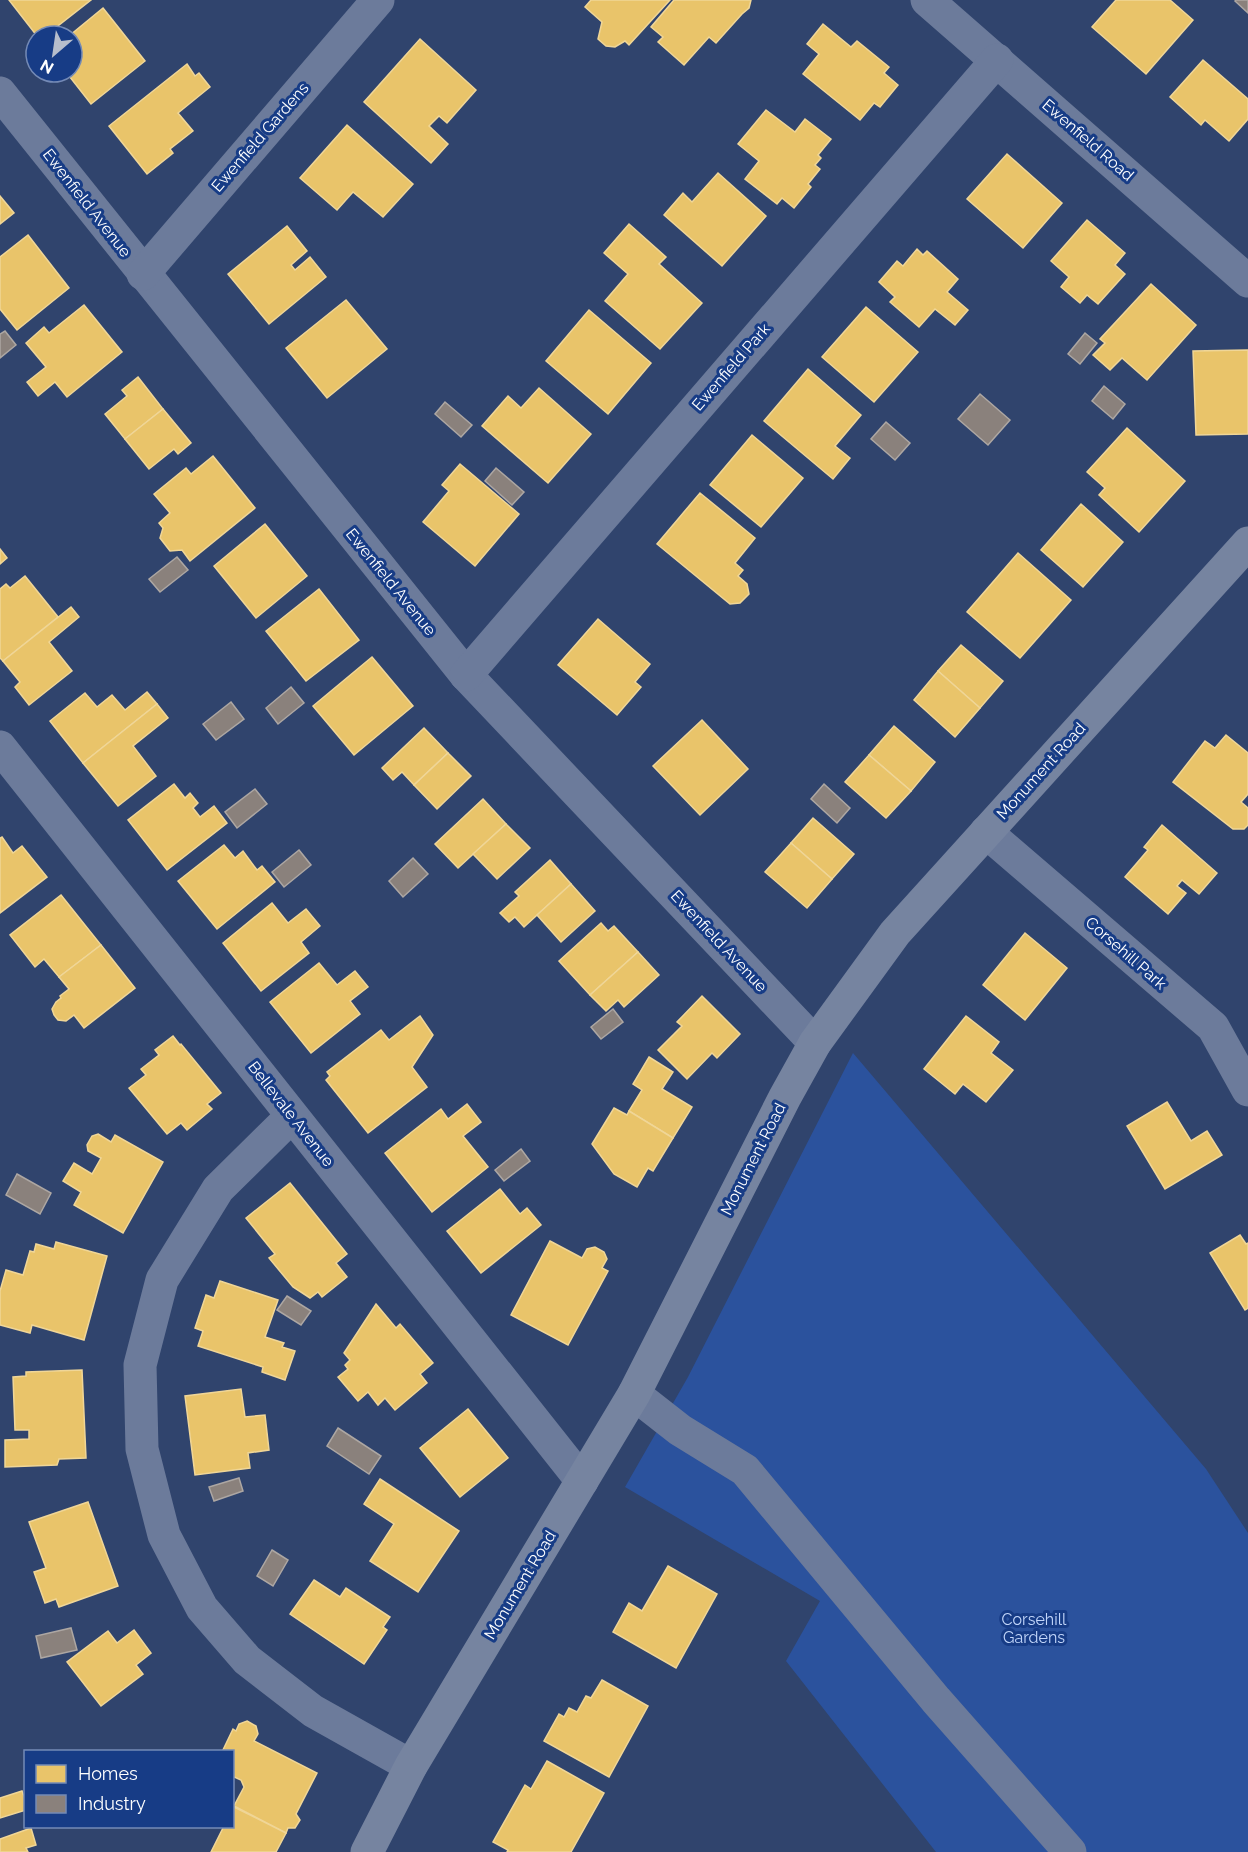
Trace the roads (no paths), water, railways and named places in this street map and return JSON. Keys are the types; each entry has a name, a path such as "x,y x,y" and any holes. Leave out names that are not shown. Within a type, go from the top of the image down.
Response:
{"main road":[{"name":"Monument Road","path":"367,1852 411,1766 634,1394 785,1097 815,1043 895,933 1248,543"}],"street":[{"name":"Ewenfield Gardens","path":"143,274 378,0"},
{"name":"Ewenfield Road","path":"927,0 1248,281"},
{"name":"Ewenfield Park","path":"466,675 996,60"},
{"name":"Ewenfield Avenue","path":"0,93 466,675 815,1043"},
{"name":"Bellevale Avenue","path":"0,747 582,1481"},
{"name":"Corsehill Park","path":"986,832 1213,1027 1248,1090"},
{"path":"292,1116 218,1189 162,1280 140,1365 142,1449 164,1535 202,1608 247,1660 313,1711 411,1766"},
{"path":"634,1394 680,1430 745,1470 936,1700 1070,1852"}],"park label":[{"name":"Corsehill Gardens","path":"1034,1628"}]}
